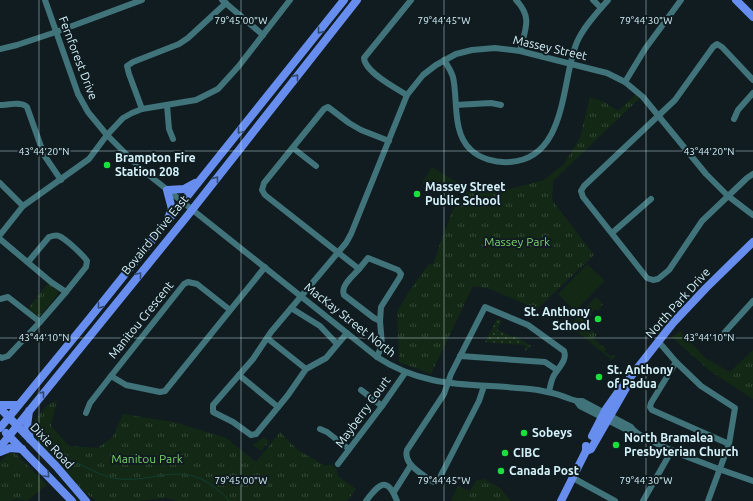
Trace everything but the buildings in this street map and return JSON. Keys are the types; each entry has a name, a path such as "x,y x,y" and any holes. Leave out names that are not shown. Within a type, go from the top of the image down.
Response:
{"main road":[{"name":"Bovaird Drive East","path":"0,427 167,223 344,0"},
{"name":"Bovaird Drive East","path":"0,446 192,210 357,0"},
{"path":"736,0 753,17"},
{"path":"167,223 172,209 168,190 184,189 202,178"},
{"name":"North Park Drive","path":"561,501 586,452 586,446 606,416 622,385 626,384 673,323 753,242"},
{"path":"0,405 18,405"},
{"name":"Dixie Road","path":"0,408 56,466 86,501"},
{"path":"30,410 27,426 30,440"},
{"name":"Dixie Road","path":"0,427 72,501"},
{"path":"0,452 10,448 23,449"}],"street":[{"name":"Fernforest Drive","path":"45,0 78,94 88,112 107,135 140,168 182,203"},
{"path":"0,49 56,32 142,0"},
{"path":"0,235 23,206 89,159 107,135 123,118 142,109 196,100 218,89 238,67 290,0"},
{"path":"407,95 389,84 368,68 364,58 411,0"},
{"path":"516,0 526,14 520,51"},
{"path":"593,0 601,8"},
{"path":"444,60 453,76 458,124 461,134 470,149 486,159 494,161 517,161 535,153 548,138 555,126 560,113 578,40 608,0"},
{"path":"625,82 645,49 681,0"},
{"path":"142,109 127,66 133,62 179,44 188,38 224,2 263,35"},
{"path":"753,80 722,47 718,44 713,47 675,100 584,186 582,197 612,233 646,278 653,280 658,279 668,270 702,221 753,174"},
{"name":"Massey Street","path":"278,407 259,432 254,435 249,434 233,422 215,414 212,410 213,405 253,360 267,338 338,253 351,234 407,95 423,75 436,65 456,54 472,50 496,48 520,51 607,73 625,82 643,97 706,174 728,196 753,215"},
{"path":"734,118 738,110 753,93"},
{"path":"456,105 491,103 501,105"},
{"path":"0,105 19,104 24,105 27,108 44,155 61,180"},
{"path":"167,105 169,129 173,139"},
{"path":"359,269 265,194 262,190 264,183 324,109 328,107 361,130 389,140"},
{"path":"293,148 316,166"},
{"path":"0,184 23,206"},
{"path":"612,233 651,199"},
{"name":"MacKay Street North","path":"182,203 378,357 405,373 448,384 526,389 549,392 577,402 582,401 629,431 633,431 672,450 753,481"},
{"path":"0,356 2,358 8,356 40,322 86,267 87,261 83,255 59,236 53,236 49,237 28,262"},
{"path":"0,239 51,282 66,292"},
{"path":"378,357 382,345 380,321 381,307 401,274 398,270 368,258 344,287 343,292 344,295 380,321"},
{"name":"Manitou Crescent","path":"111,376 126,386 160,392 165,391 265,267"},
{"name":"Manitou Crescent","path":"86,413 90,403 184,284 188,282 197,284 230,310"},
{"path":"0,299 8,297 40,322"},
{"path":"725,332 753,301"},
{"path":"484,386 479,401 437,481 434,482 430,480 411,465 407,457 407,450 444,394 451,374 485,307 528,325 564,351 565,358 552,380 549,392"},
{"path":"291,308 320,326 337,344"},
{"path":"239,375 278,407 306,369 326,358 347,333"},
{"path":"267,338 306,369"},
{"path":"658,341 676,362 701,386 735,408 729,444 708,501"},
{"path":"460,356 545,362 557,370"},
{"path":"676,362 650,407 652,410 729,444"},
{"name":"Mayberry Court","path":"338,464 405,373"},
{"path":"361,390 382,406"},
{"path":"320,430 327,432 349,449"},
{"path":"643,501 672,450"},
{"path":"394,492 411,465"},
{"path":"573,478 615,501"},
{"path":"366,501 376,487 385,485 394,492 397,501"}],"green space":[{"name":"Massey Park","path":"636,94 640,98 553,181 552,200 594,255 537,309 490,289 473,286 431,374 399,362 397,312 408,293 429,264 433,265 453,210 474,184 487,188 510,189 544,180 564,164 580,138 590,97 604,102 618,111"},
{"path":"432,167 458,183 448,199 422,183"},
{"path":"587,264 605,281 575,311 558,294"},
{"path":"48,283 58,291 58,294 39,317 28,309"},
{"path":"596,297 603,304 598,311 595,309 584,324 597,334 594,339 606,349 604,351 611,356 615,356 612,360 570,326"},
{"path":"497,319 502,321 497,330 514,337 515,336 531,346 525,351 525,345 485,342"},
{"path":"680,331 705,358 730,372 753,350 753,399 710,371 672,337"},
{"name":"Manitou Park","path":"57,400 51,426 69,446 97,448 112,438 123,414 174,422 226,438 256,462 280,432 298,450 324,465 332,465 336,468 338,476 356,489 347,501 177,501 166,498 137,501 97,501 81,490 26,432 46,406"},
{"path":"264,437 269,442 261,451 253,445"},
{"path":"9,453 15,453 47,485 27,501 16,499 0,501 0,462"},
{"path":"484,479 500,488 511,501 451,501 458,486 470,491 476,481"}],"waterway":[{"path":"77,463 103,475 120,479 178,474 190,475 213,486 224,494 229,501"}],"place":[{"name":"Brampton Fire Station 208","path":"107,165"},
{"name":"Massey Street Public School","path":"417,194"},
{"name":"St. Anthony School","path":"598,319"},
{"name":"St. Anthony of Padua","path":"599,377"},
{"name":"Sobeys","path":"524,433"},
{"name":"North Bramalea Presbyterian Church","path":"616,445"},
{"name":"CIBC","path":"505,453"},
{"name":"Canada Post","path":"501,471"}]}
